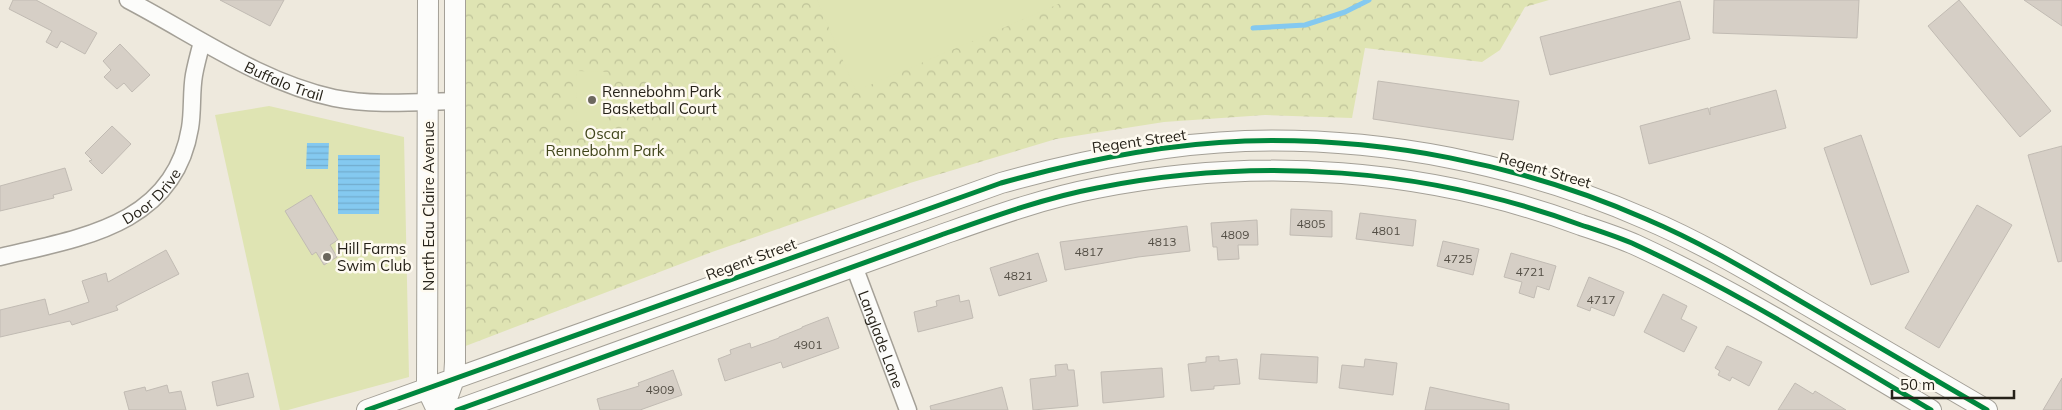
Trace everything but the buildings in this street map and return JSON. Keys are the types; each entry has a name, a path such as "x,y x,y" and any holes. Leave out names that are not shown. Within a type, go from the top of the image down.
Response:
{"street":[{"name":"Buffalo Trail","path":"128,0 202,42 268,75 302,89 335,98 367,103 456,101"},
{"name":"North Eau Claire Avenue","path":"428,0 427,389 437,410"},
{"name":"North Eau Claire Avenue","path":"443,410 454,379 455,362 455,0"},
{"name":"Door Drive","path":"0,258 108,229 125,220 154,199 174,173 184,152 190,128 194,76 202,42"},
{"name":"Regent Street","path":"367,410 1001,183 1065,166 1133,154 1193,146 1245,142 1327,143 1417,152 1464,161 1563,186 1647,219 1722,255 1981,409"},
{"path":"457,410 1012,210 1059,197 1136,181 1196,174 1286,171 1366,175 1413,180 1474,191 1538,209 1633,244 1710,281 1931,410"},
{"path":"845,240 854,266"},
{"name":"Langlade Lane","path":"854,266 908,410"}],"green space":[{"name":"Oscar Rennebohm Park","path":"463,0 1549,0 1525,7 1500,50 1482,62 1365,48 1352,118 1265,115 1164,122 1056,139 910,183 712,252 463,347"},
{"path":"817,0 1068,0 856,91"},
{"name":"Rennebohm Park Basketball Court","path":"577,71 608,72 607,128 576,128"},
{"name":"Hill Farms Swim Club","path":"269,106 404,137 409,377 288,410 280,410 215,115"}],"water":[{"path":"307,143 329,143 328,169 306,169"},
{"path":"338,155 380,155 379,214 338,214"}],"waterway":[{"path":"1253,28 1305,25 1345,12 1369,0"}],"cycle path":[{"path":"367,410 1001,183 1122,155 1183,146 1245,141 1296,141 1399,149 1500,169 1550,183 1598,200 1646,219 1722,256 1987,410"},
{"path":"457,410 941,235 1038,203 1077,192 1158,178 1219,172 1280,171 1342,173 1403,180 1463,191 1523,206 1615,237 1674,263 1749,303 1931,410"}],"place":[{"name":"Rennebohm Park Basketball Court","path":"592,100"},
{"name":"Hill Farms Swim Club","path":"327,257"}]}
